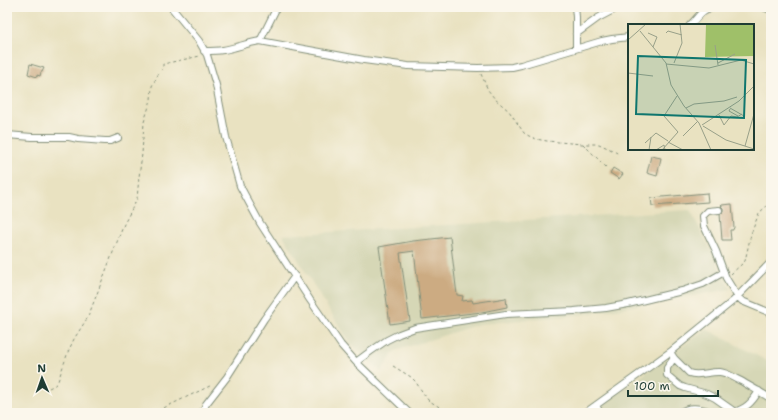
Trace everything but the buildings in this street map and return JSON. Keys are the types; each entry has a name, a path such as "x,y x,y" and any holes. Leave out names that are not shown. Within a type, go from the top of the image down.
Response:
{"street":[{"path":"172,7 206,53 216,85 226,137 240,186 260,223 326,325 341,345 356,362 409,413"},
{"path":"260,41 277,7"},
{"path":"575,7 576,48"},
{"path":"576,34 598,18 619,7"},
{"path":"691,24 704,10 716,7"},
{"path":"763,7 771,10"},
{"path":"206,53 222,51 250,42 260,41 364,60 408,66 478,68 512,67 576,48 612,39 628,37"},
{"path":"7,135 69,137 106,141 118,138"},
{"path":"719,210 708,211 703,216 703,219 704,226 725,275 737,296 742,301 771,313"},
{"path":"585,413 670,352 733,301 771,262"},
{"path":"356,362 398,334 415,328 506,314 606,308 682,291 725,275"},
{"path":"202,413 206,404 227,377 264,319 295,276"},
{"path":"670,352 689,373 718,372 726,374 760,391 771,399"},
{"path":"674,358 667,368 667,375 680,386 715,398 733,412 752,402 760,391"},
{"path":"596,405 600,413"},
{"path":"680,413 686,409 692,408 716,413"}],"path":[{"path":"49,388 55,385 58,381 74,339 85,323 92,308 124,224 137,199 144,122 151,100 152,86 163,69 163,64 174,63 206,53"},
{"path":"478,68 488,90 500,104 509,111 524,133 536,139 547,141 599,144 610,148 619,154"},
{"path":"582,144 606,167"},
{"path":"725,275 743,263 751,234 759,213 771,202"},
{"path":"392,366 411,377 428,400 449,413"},
{"path":"154,413 216,383"}],"shaded area":[{"path":"690,210 731,289 587,314 479,324 395,351 381,372 351,344 283,235"},
{"path":"706,329 771,363 771,413 591,413"}]}
